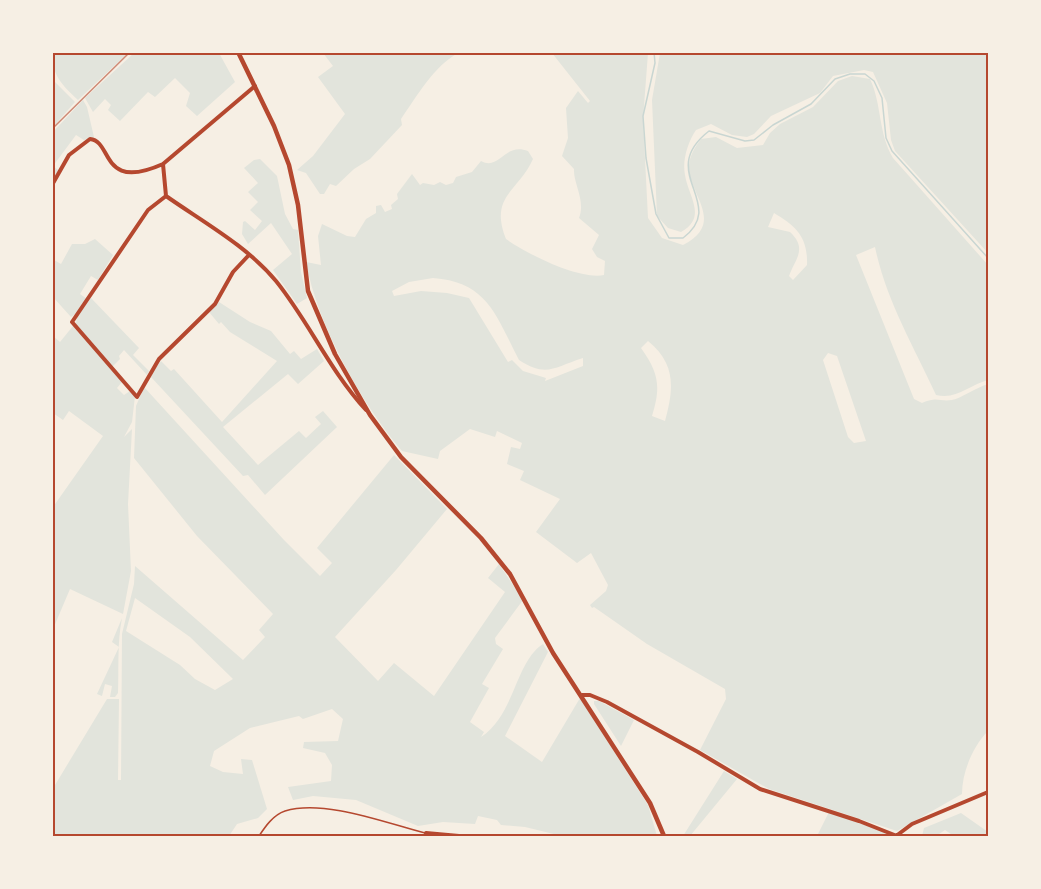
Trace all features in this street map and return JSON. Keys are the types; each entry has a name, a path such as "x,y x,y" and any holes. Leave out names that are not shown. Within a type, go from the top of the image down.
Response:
{"street":[{"path":"237,52 283,149 293,181 304,274 312,305 335,354 370,415"},
{"path":"52,185 69,155 90,139 98,142 112,165 127,172 145,171 163,164 255,86"},
{"path":"163,164 166,196 249,255 276,281 350,393 370,415 407,464 500,560 523,593 553,653 650,803 664,837"},
{"path":"166,196 143,216 72,322 137,397 159,359 215,304 233,272 249,255"},
{"path":"582,695 590,695 607,702 771,794 859,821 896,836 912,824 988,792"},
{"path":"426,833 459,837"}],"lane":[{"path":"259,837 266,825 282,812 302,808 340,811 426,833"}],"shaded area":[{"path":"52,53 128,53 78,100 56,74"},
{"path":"134,53 219,53 235,82 197,116 186,106 190,93 175,78 155,97 148,92 120,121 108,110 111,105 105,99 93,112 85,98"},
{"path":"323,53 458,53 434,74 401,119 402,125 370,159 354,169 336,186 330,184 324,194 320,194 306,173 297,170 313,156 345,114 318,77 333,66"},
{"path":"552,53 648,53 643,119 648,218 662,238 683,245 696,236 702,227 704,217 690,176 689,165 693,151 701,139 716,137 737,148 763,145 770,133 780,124 813,107 838,81 852,76 870,79 877,98 885,139 893,158 988,265 988,380 957,394 943,396 936,395 901,322 886,285 875,247 856,255 914,399 922,403 952,400 988,384 988,731 969,760 962,794 897,831 769,789 700,750 726,699 725,689 647,644 594,607 592,608 590,605 606,591 608,585 591,553 577,563 536,532 560,499 520,480 524,471 507,464 511,447 520,449 522,443 497,431 495,437 470,429 440,451 438,459 402,451 371,410 330,336 306,262 321,265 318,236 322,224 347,236 355,237 366,219 376,213 376,206 381,205 385,212 392,209 391,205 398,199 397,194 412,174 420,185 423,183 434,185 440,182 446,185 453,183 456,177 472,172 481,161 493,162 513,150 528,151 533,159 503,203 502,225 506,239 527,252 568,270 593,276 604,275 605,261 597,257 592,249 599,235 579,218 581,205 574,169 562,156 568,138 566,108 578,91 588,103 590,101","holes":["774,213 789,223 803,240 807,265 793,280 789,276 798,254 798,244 790,232 768,227","433,278 452,281 478,294 496,316 519,360 537,369 551,369 583,358 583,366 545,381 546,378 523,371 512,360 508,362 469,298 421,291 394,296 392,291 409,282","648,341 664,359 668,368 671,387 665,421 652,416 657,397 657,380 652,365 641,348","828,353 837,356 866,441 854,443 848,437 823,360"]},
{"path":"660,53 988,53 988,253 895,151 891,140 887,103 873,72 864,70 833,76 820,93 771,116 754,134 747,137 732,135 711,124 696,130 690,140 684,163 694,206 693,220 681,232 668,228 657,216 652,100"},
{"path":"53,80 75,102 53,127"},
{"path":"83,100 87,107 94,137 84,140 76,135 53,166 58,170 53,182 52,133"},
{"path":"260,159 277,176 285,214 293,229 298,230 301,272 307,298 297,304 273,270 292,254 271,223 248,244 242,234 243,222 245,221 255,230 262,221 250,210 258,202 248,192 258,183 244,168 254,160"},
{"path":"95,239 113,255 98,280 91,276 80,294 87,299 77,313 71,317 53,297 53,262 54,260 61,264 72,244 85,244"},
{"path":"91,298 139,348 133,355 149,371 147,375 124,350 119,356 120,359 112,367 76,324 77,316"},
{"path":"219,302 250,322 271,331 290,354 294,351 301,359 317,349 324,361 298,384 288,374 223,427 258,465 299,431 306,438 321,424 315,417 323,411 337,427 265,495 248,475 243,476 150,376 161,361 171,371 174,369 222,422 277,361 230,332 221,322 219,324 209,312"},
{"path":"73,326 122,382 117,388 124,395 130,391 135,396 132,422 124,437 132,429 128,504 131,571 123,614 70,589 53,629 53,507 103,436 69,411 63,420 53,413 53,336 60,342"},
{"path":"144,387 284,540 320,576 332,563 317,548 394,455 447,509 335,637 378,681 394,663 434,696 505,592 488,578 499,564 523,600 495,638 496,644 503,649 482,684 489,688 470,722 484,732 481,737 492,727 508,703 526,663 543,644 548,652 505,736 542,762 580,698 648,805 657,836 562,836 525,827 501,825 497,820 478,816 475,824 443,822 418,826 356,800 313,796 293,800 288,787 331,781 332,765 325,753 303,748 304,742 338,741 343,719 332,709 303,719 299,716 250,728 214,751 210,766 223,772 243,774 241,759 252,760 267,809 258,818 237,824 229,836 53,836 52,790 107,699 119,699 118,780 121,780 122,634 134,584 135,566 243,660 265,637 259,630 273,614 197,536 134,458 136,406","holes":["135,598 190,637 233,679 215,690 195,679 180,665 126,631"]},
{"path":"122,618 120,627 119,647 112,642"},
{"path":"119,648 118,693 115,697 110,697 112,686 105,684 102,696 97,694"},
{"path":"594,701 599,701 634,720 621,746 594,704"},
{"path":"724,771 737,779 690,836 683,836"},
{"path":"829,812 884,832 890,836 817,836"},
{"path":"961,813 988,832 988,836 954,836 945,830 936,836 922,836 924,828"}],"waterway":[{"path":"654,52 655,63 643,116 646,158 656,214 669,238 683,238 695,225 699,212 689,174 689,161 694,146 709,131 745,141 754,140 773,125 811,104 835,79 850,74 865,74 874,81 882,98 886,138 892,151 988,258"}],"railway":[{"path":"52,129 130,52"}]}
